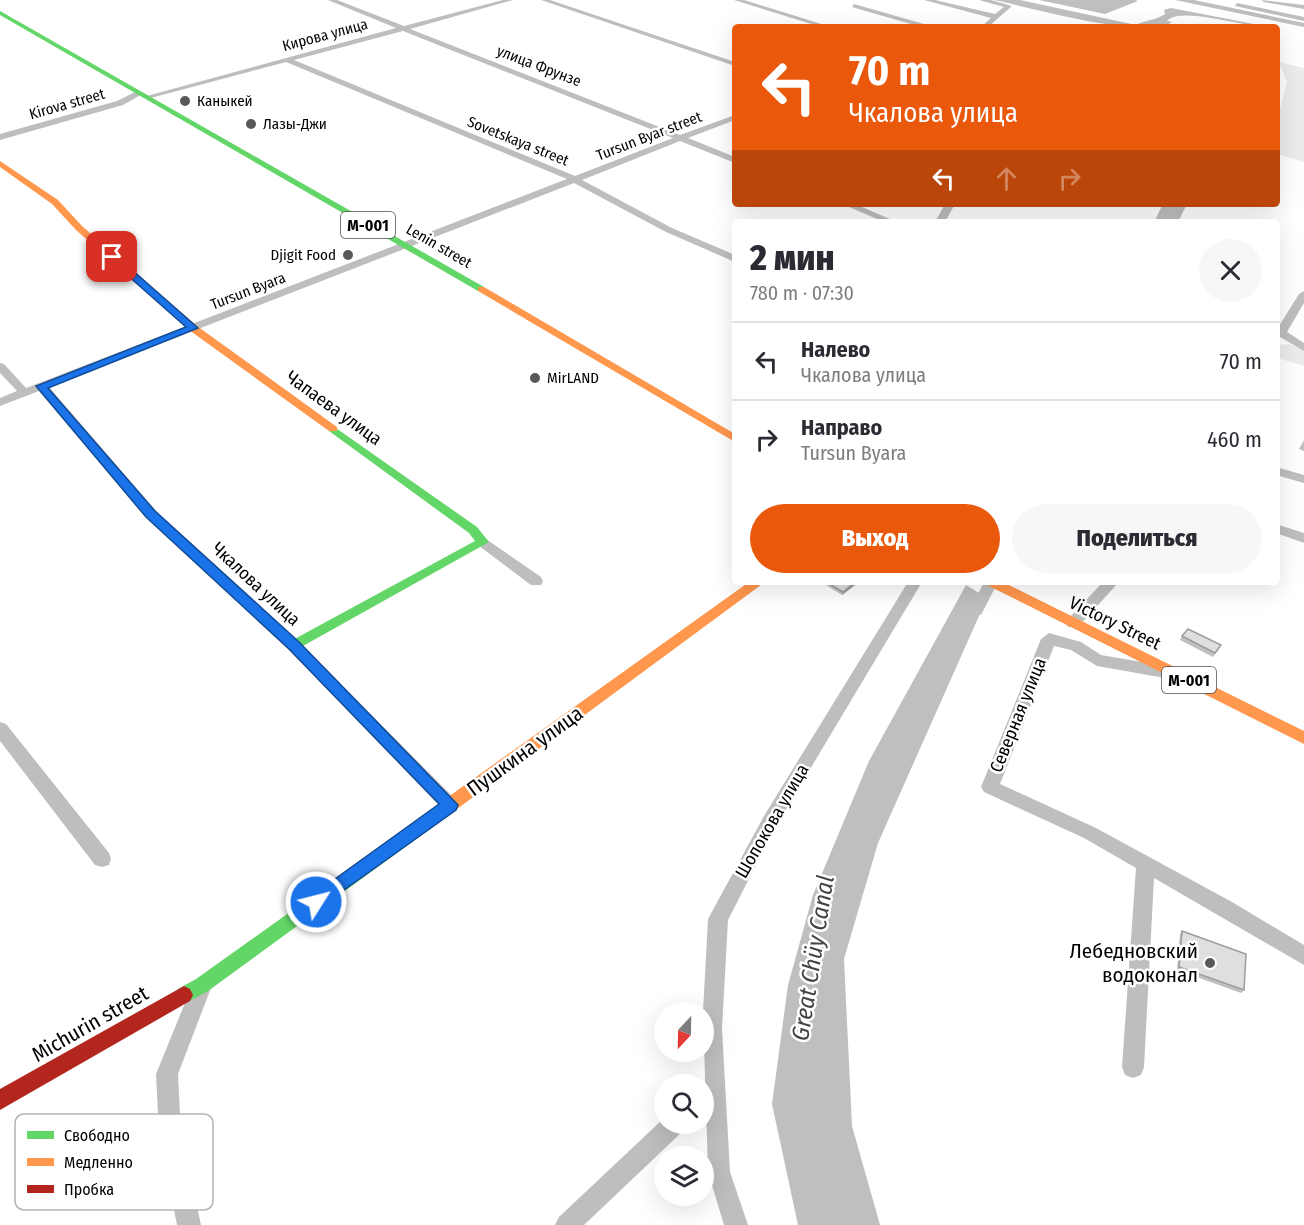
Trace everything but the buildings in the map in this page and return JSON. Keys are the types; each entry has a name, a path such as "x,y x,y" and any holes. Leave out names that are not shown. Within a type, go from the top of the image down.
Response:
{"main road":[{"name":"Lenin street","path":"0,13 619,368 732,437"},
{"name":"Чапаева улица","path":"0,163 55,202 79,228 193,328 473,530 483,542"},
{"path":"294,646 483,542"},
{"name":"Пушкина улица","path":"202,985 754,585"},
{"name":"Victory Street","path":"998,585 1304,738"},
{"name":"Michurin street","path":"0,1100 202,985"}],"street":[{"name":"улица Фрунзе","path":"331,0 732,159"},
{"path":"480,0 493,4"},
{"name":"Кирова улица","path":"144,95 510,0"},
{"path":"544,0 732,63"},
{"path":"737,0 818,24"},
{"path":"927,0 997,17"},
{"path":"982,0 1009,6 988,24"},
{"path":"1263,0 1304,8"},
{"path":"761,7 771,3"},
{"path":"1237,5 1304,19"},
{"path":"854,6 919,24"},
{"name":"Sovetskaya street","path":"285,59 574,179 669,230 732,258"},
{"name":"Kirova street","path":"0,137 144,95"},
{"name":"Tursun Byar street","path":"405,246 732,118"},
{"path":"854,207 884,219"},
{"name":"Tursun Byara","path":"0,402 405,246"},
{"path":"1280,332 1304,294"},
{"path":"1280,335 1304,348"},
{"path":"0,366 24,392"},
{"name":"Чкалова улица","path":"41,386 151,514 294,646 450,805"},
{"path":"1280,472 1304,479"},
{"path":"1280,529 1304,538"},
{"path":"483,542 536,581"},
{"name":"Шопокова улица","path":"710,1074 718,919 770,821 913,585"},
{"path":"1073,623 1109,585"},
{"name":"Северная улица","path":"1176,674 1097,660 1076,646 1049,639 990,787 1090,833 1304,956"},
{"path":"0,729 102,859"},
{"path":"1133,1066 1146,864"},
{"path":"169,1114 166,1074 202,985"},
{"name":"Шопокова улица","path":"714,1131 719,1172 736,1225"},
{"path":"567,1225 663,1134"},
{"path":"186,1210 189,1225"}],"shaded area":[{"path":"1280,62 1304,68 1304,162 1280,155 1280,110 1287,82"},
{"path":"1289,344 1304,350 1304,366 1280,359 1280,345"}],"water":[{"path":"994,0 1020,0 1131,24 1106,24"},
{"path":"1039,0 1135,0 1138,1 1105,14"},
{"path":"1175,0 1194,0 1304,23 1304,27"},
{"path":"1171,8 1254,24 1189,16 1178,16 1167,21 1172,22 1138,24 1161,16 1165,14 1164,10"},
{"path":"1162,207 1186,207 1180,219 1156,219"},
{"path":"966,585 987,598 878,843 844,959 852,1126 880,1225 798,1225 772,1104 788,985 813,895 869,761"}],"waterway":[{"name":"Great Chüy Canal","path":"976,612 990,585"}],"traffic: fast":[{"path":"0,13 481,289"},
{"path":"294,646 483,542 473,530 333,429"},
{"path":"184,995 202,985 447,807"}],"traffic: slow":[{"path":"0,163 55,202 79,228 193,328 333,429"},
{"path":"481,289 732,437"},
{"path":"447,807 754,585"},
{"path":"998,585 1304,738"}],"traffic: jam":[{"path":"0,1100 184,995"}],"place":[{"name":"Каныкей","path":"185,101"},
{"name":"Лазы-Джи","path":"251,124"},
{"name":"Djigit Food","path":"348,255"},
{"name":"MirLAND","path":"535,378"},
{"name":"Лебедновский водоконал","path":"1210,963"}],"route":[{"path":"112,257 193,328 41,386 151,514 294,646 450,805 316,902"}]}
